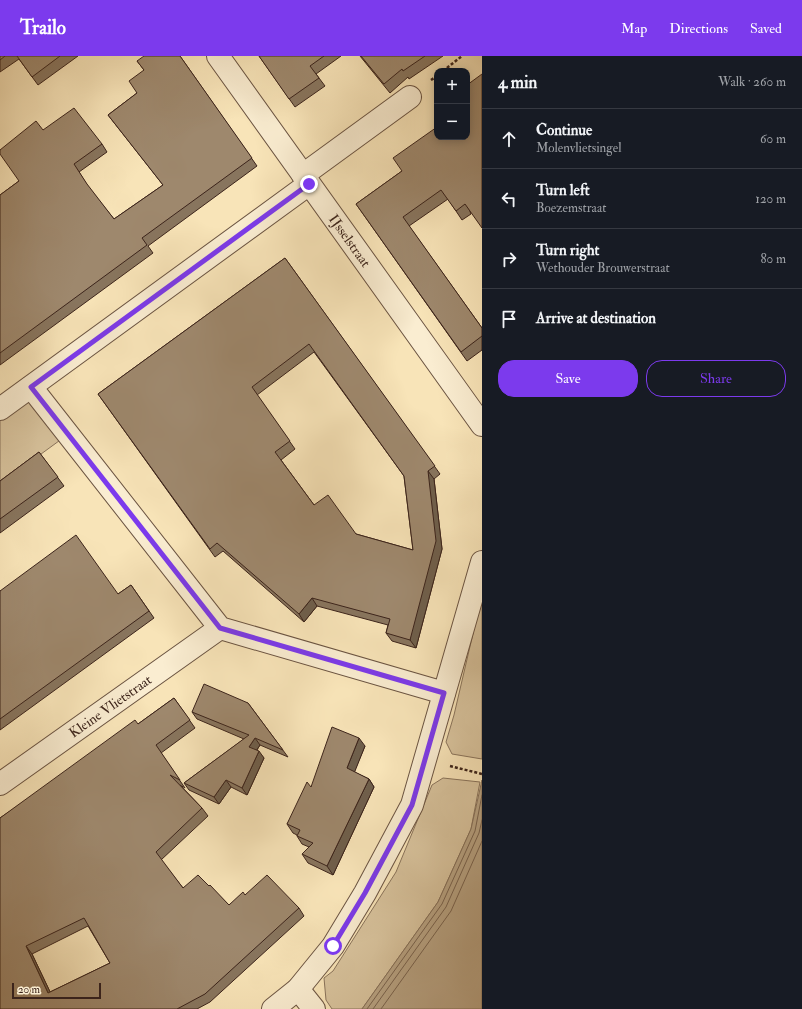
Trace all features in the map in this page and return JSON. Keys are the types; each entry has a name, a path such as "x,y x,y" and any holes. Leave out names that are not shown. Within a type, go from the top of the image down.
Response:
{"street":[{"name":"IJsselstraat","path":"218,56 482,425"},
{"path":"0,409 306,180 410,97"},
{"path":"31,387 220,628 444,693"},
{"path":"272,1009 298,989 333,946 365,893 412,805 482,562"},
{"name":"Kleine Vlietstraat","path":"0,784 220,628"},
{"path":"298,989 314,1009"}],"path":[{"path":"447,68 462,56"},
{"path":"424,760 482,774"}],"shaded area":[{"path":"29,397 63,438 0,484 0,418"},
{"path":"482,595 482,759 452,754 446,742 454,715"},
{"path":"443,778 480,782 471,829 438,902 362,1009 332,1009 326,1000 324,978 333,971 396,872 432,785"}],"water":[{"path":"482,780 482,1009 362,1009 438,902 471,829"}],"building":[{"path":"17,56 60,56 32,77"},
{"path":"144,56 180,56 252,158 142,238 147,245 0,353 0,195 19,181 0,154 0,150 36,121 43,130 74,108 102,144 74,164 87,184 114,219 163,185 108,115 137,93 129,81 144,70 137,61"},
{"path":"259,56 324,56 310,66 319,78 289,99"},
{"path":"361,56 425,56 403,71 402,69 384,84"},
{"path":"482,74 482,228 465,204 456,211 441,190 403,217 482,328 482,336 461,352 356,204 402,171 393,158 434,129 434,140 470,140 470,83"},
{"path":"285,258 435,466 428,471 436,541 410,640 386,633 390,619 312,598 299,614 217,543 210,549 98,394","holes":["309,344 404,476 413,550 356,534 328,495 314,505 275,452 290,441 252,387"]},
{"path":"39,452 58,477 0,519 0,481"},
{"path":"76,535 118,594 131,585 149,611 0,719 0,591"},
{"path":"204,684 248,703 283,750 255,738 249,747 259,751 242,788 226,780 214,797 184,783 249,735 192,712"},
{"path":"174,698 190,720 156,745 180,780 170,775 202,808 156,852 183,888 198,875 229,905 243,892 245,895 267,875 299,908 205,994 177,1009 0,1009 0,818 135,720 138,724","holes":["84,918 110,963 48,993 26,946"]},
{"path":"332,727 359,738 347,768 369,779 327,866 302,854 313,843 297,836 300,830 287,824 307,782 311,787"}],"route":[{"path":"309,184 31,387 220,628 444,693 412,805 365,893 333,946"}]}
